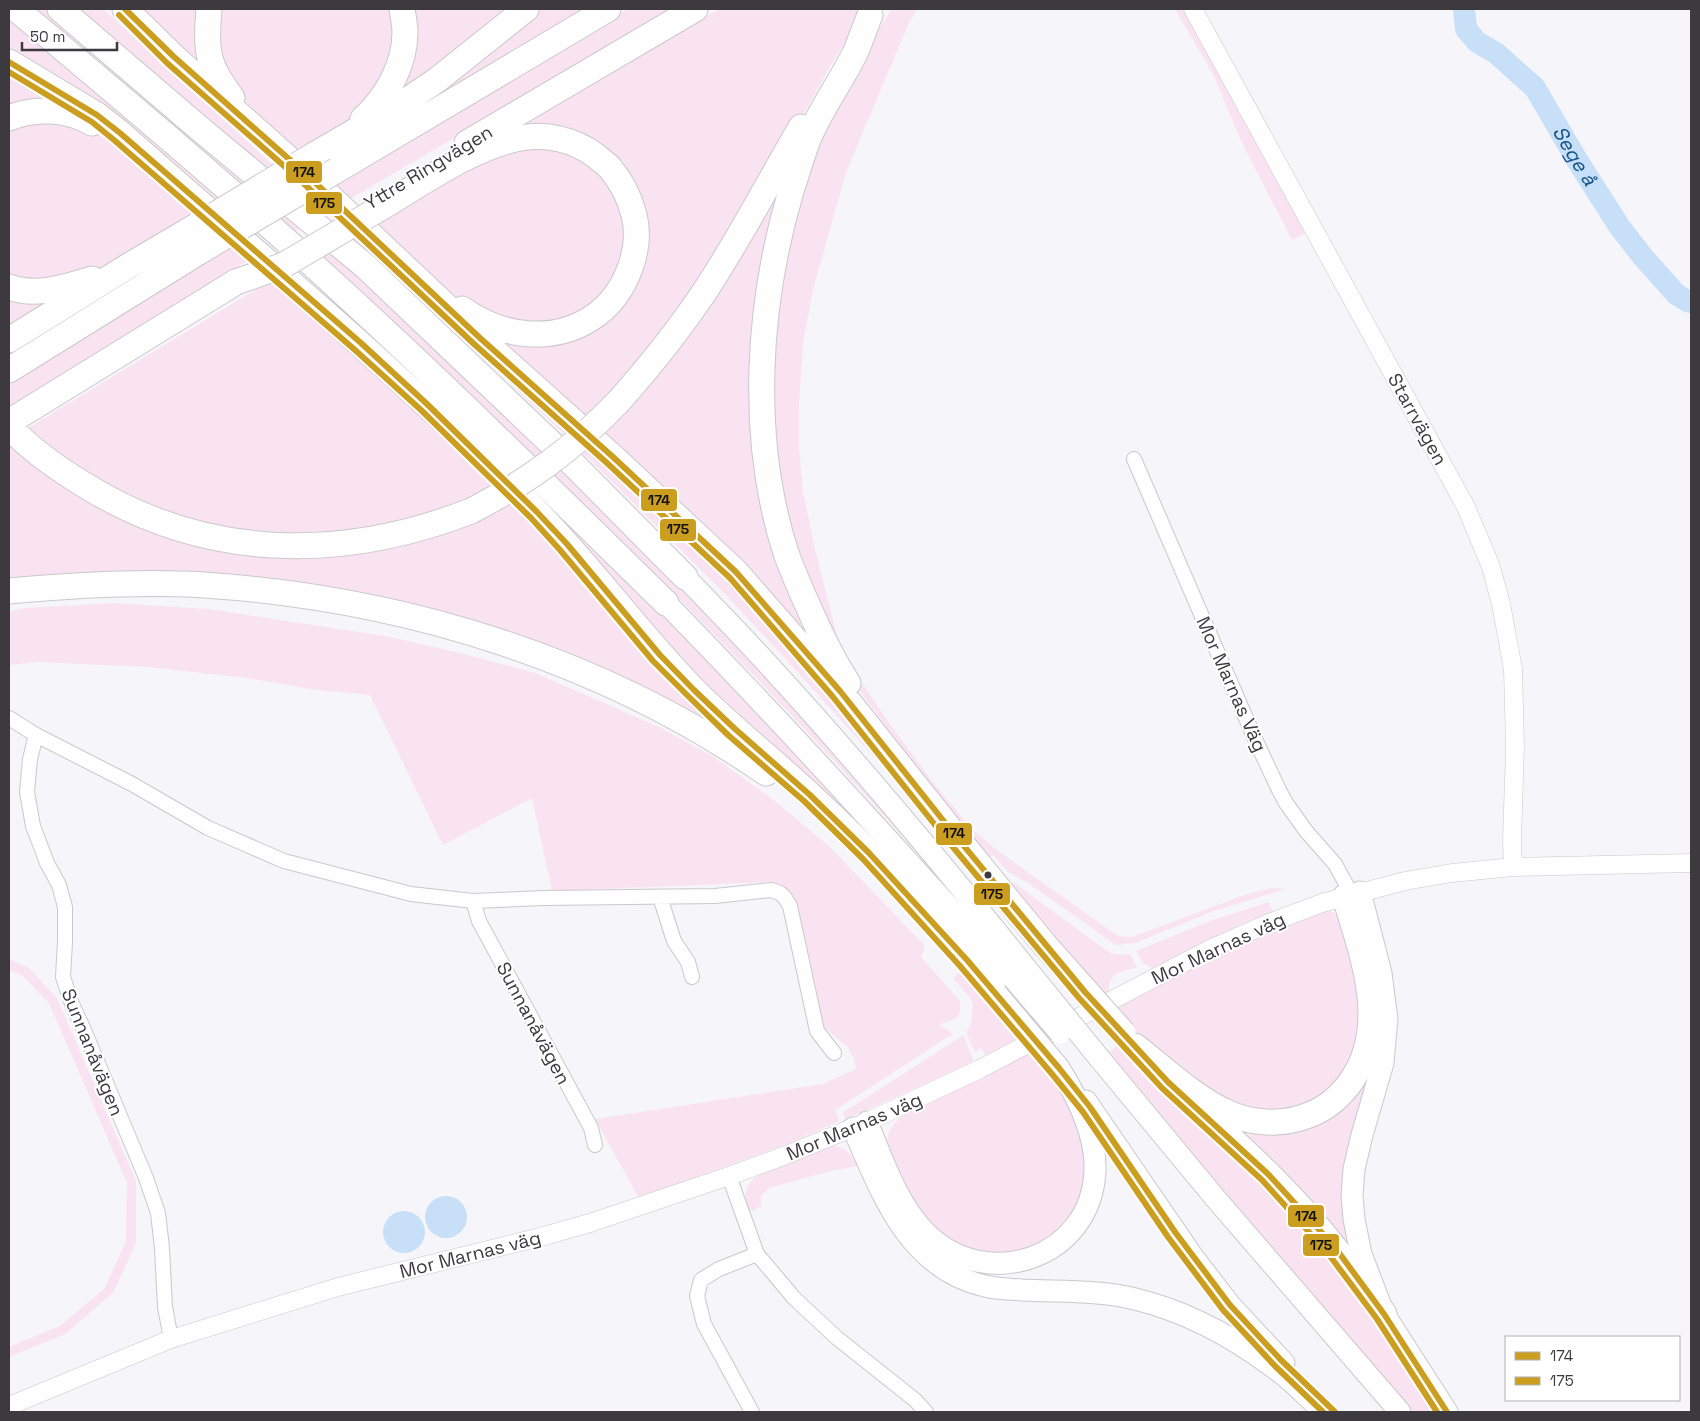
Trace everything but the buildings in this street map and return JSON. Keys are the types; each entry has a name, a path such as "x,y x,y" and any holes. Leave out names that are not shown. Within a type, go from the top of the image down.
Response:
{"highway":[{"path":"16,9 170,138 347,296 550,488 666,603"},
{"path":"60,9 206,134 365,266 574,465 685,577"},
{"path":"125,9 209,89 314,161"},
{"path":"209,9 209,54 219,79 234,102 314,161 380,244 736,572 840,691 1044,944 1168,1082 1291,1197 1345,1260 1384,1314"},
{"path":"314,161 366,116 383,96 396,76 403,53 405,32 402,9"},
{"path":"9,370 31,357 195,240 437,80 526,9"},
{"path":"9,287 15,290 36,291 66,287 195,240 337,170 608,9"},
{"name":"Yttre Ringvägen","path":"9,422 236,282 374,206 447,155 695,9"},
{"path":"9,426 19,437 70,476 104,498 169,525 215,538 265,546 338,545 373,540 411,531 471,512 505,493 549,464 597,424 659,354 706,290 828,82 872,12"},
{"path":"872,12 856,51 825,103 809,138 789,199 778,242 770,284 764,344 762,408 764,442 771,487 786,553 804,600 845,678 954,834"},
{"path":"9,62 97,115 120,133 427,404 567,544 660,655 694,690 810,795 869,853 1012,980"},
{"path":"9,118 37,111 68,113 96,126 161,169"},
{"path":"374,206 480,151 502,142 523,137 546,136 571,142 591,153 610,167 624,190 634,215 636,236 633,256 626,278 612,300 596,315 576,326 554,333 534,334 515,334 470,315 380,244"},
{"path":"9,339 130,265"},
{"path":"9,591 74,585 134,584 203,585 261,590 381,609 496,641 549,659 600,681 694,727 786,787 869,853"},
{"path":"1129,1040 1213,1105 1250,1120 1275,1123 1286,1122 1307,1116 1331,1104 1343,1093 1360,1066 1369,1041 1370,1000 1352,894"}],"main road":[{"path":"685,577 774,671 840,745 975,906 1086,1120 1092,1140 1095,1172 1087,1205 1072,1230 1052,1248 1030,1259 999,1264 983,1264 967,1260 939,1245 924,1232 902,1200 860,1125"},
{"path":"666,603 867,815 1012,980 1094,1062 1216,1199 1400,1412"},
{"path":"1352,894 1381,973 1387,1019 1383,1063 1354,1169 1353,1210 1355,1230 1384,1314 1447,1412"},
{"path":"1094,1062 1386,1412"},
{"path":"1059,1068 1090,1107 1210,1279 1254,1332 1334,1412"},
{"path":"860,1125 883,1194 906,1233 927,1257 950,1274 985,1286 1112,1295 1157,1305 1203,1324 1248,1350 1274,1367 1324,1412"}],"street":[{"name":"Starrvägen","path":"1194,9 1466,507 1491,568 1502,604 1513,669 1515,748 1512,867"},
{"name":"Mor Marnas Väg","path":"1134,459 1255,739 1286,804 1306,831 1335,864 1352,894"},
{"path":"9,718 36,735 132,784 208,828 284,861 411,894 473,901 715,896 762,890 780,893 790,906 817,1031 834,1053"},
{"name":"Sunnanåvägen","path":"36,735 30,760 27,792 33,826 47,863 58,885 65,907 63,977 72,1004 146,1178 158,1213 165,1307 172,1339"},
{"name":"Mor Marnas väg","path":"9,1406 172,1339 338,1287 590,1223 729,1176 860,1125 980,1069 1210,949 1269,922 1352,894 1428,877 1512,867 1691,862"},
{"path":"660,897 674,941 688,962 692,977"},
{"name":"Sunnanåvägen","path":"473,901 479,921 591,1128 595,1145"},
{"path":"729,1176 757,1254 794,1298 837,1338 915,1400 926,1412"},
{"path":"752,1412 704,1324 696,1296 701,1280 719,1269 757,1254"}],"shaded area":[{"path":"33,9 55,9 254,180 240,187"},
{"path":"79,9 103,9 276,168 268,173"},
{"path":"133,9 203,9 218,88"},
{"path":"215,9 395,9 393,62 356,116 339,129 299,153 249,107 230,83 213,29"},
{"path":"409,9 515,9 463,52 389,97"},
{"path":"536,9 584,9 450,89 443,82"},
{"path":"628,9 675,9 348,200 331,185"},
{"path":"719,9 867,9 831,65 744,214 656,343 581,422 495,334 529,341 625,292 623,175 511,130"},
{"path":"892,9 917,9 909,23 846,172 813,290 803,343 799,405 799,448 803,491 814,545 837,636 847,660 885,717 931,780 972,829 998,851 1118,936 1132,937 1247,894 1272,888 1286,889 1211,912 1135,943 1116,945 1028,883 1008,872 993,855 988,858 893,737 862,694 840,655 805,581 772,451 771,335 799,190 858,59"},
{"path":"1175,9 1189,9 1308,232 1292,240 1242,143 1214,76"},
{"path":"9,16 221,198 215,203 9,54"},
{"path":"9,73 62,106 9,112"},
{"path":"37,119 90,130 100,135 135,161 197,213 109,264 91,272 60,282 9,280 9,127"},
{"path":"514,145 577,152 608,177 627,217 619,276 584,315 533,328 457,299 369,221"},
{"path":"796,154 757,417 835,675 601,437 657,377 691,331 738,256"},
{"path":"288,211 306,226 292,233 275,218"},
{"path":"354,230 572,430 565,435 348,233"},
{"path":"232,244 250,259 9,407 9,381"},
{"path":"328,245 548,450 535,459 314,253"},
{"path":"271,280 499,482 448,507 387,526 326,534 257,534 184,518 124,494 74,465 28,428"},
{"path":"9,296 58,296 9,331"},
{"path":"9,440 53,476 276,557 331,557 398,548 464,526 517,500 765,760 407,607 9,582"},
{"path":"590,447 691,537 879,752 874,757 724,593 583,453"},
{"path":"565,467 805,713 939,878 751,672 554,475"},
{"path":"535,489 660,610 846,803 840,808 742,725 529,492"},
{"path":"115,603 208,609 385,636 460,653 535,673 657,726 714,757 775,801 831,848 925,946 921,957 960,1001 960,1012 957,1018 939,1025 953,1034 835,1110 839,1121 792,1142 639,1198 595,1119 823,1084 856,1069 848,1047 821,1024 790,894 782,886 771,882 552,891 532,798 443,845 370,695 317,690 246,678 148,667 39,662 9,665 9,611 26,608"},
{"path":"1013,882 1110,953 1130,954 1137,967 1121,972 1113,977 1109,985 1109,992 1101,996 1009,886"},
{"path":"1269,902 1273,912 1246,922 1152,968 1143,963 1136,951 1210,921"},
{"path":"1328,910 1340,916 1363,985 1357,1062 1312,1108 1240,1112 1145,1045 1110,1008 1251,938"},
{"path":"9,959 29,968 57,998 136,1181 136,1243 113,1293 65,1334 9,1357 9,1347 60,1326 105,1288 126,1241 127,1183 49,1003 23,976 9,970"},
{"path":"960,972 1023,1036 985,1055 981,1048 975,1052 967,1035 971,1023 973,1004 953,978"},
{"path":"964,1036 973,1059 972,1062 845,1119 843,1113 847,1110"},
{"path":"1119,1044 1225,1141 1317,1234 1441,1412 1412,1412 1209,1174 1109,1052"},
{"path":"1034,1049 1054,1073 1081,1122 1087,1184 1064,1229 1019,1255 968,1253 923,1219 886,1147 888,1134 899,1118 987,1075"},
{"path":"1371,1059 1354,1251 1218,1116 1277,1130"},
{"path":"831,1145 840,1147 848,1152 858,1166 831,1171 769,1188 761,1196 761,1206 749,1213 746,1193 748,1186 753,1180 773,1168"}],"water":[{"path":"442,1196 450,1196 461,1202 467,1217 461,1232 450,1238 442,1238 431,1232 425,1221 425,1213 431,1202"},
{"path":"400,1211 408,1211 419,1217 425,1232 419,1247 408,1253 400,1253 389,1247 383,1236 383,1228 389,1217"}],"waterway":[{"name":"Sege å","path":"1464,9 1466,29 1477,42 1496,53 1535,88 1577,160 1619,226 1643,257 1676,294 1691,302"}],"transit line":[{"name":"174","path":"125,9 173,56 307,175 480,338 613,457 736,572 840,691 954,834 1085,992 1168,1082 1268,1174 1334,1246 1384,1314 1447,1412"},
{"name":"175","path":"119,15 167,63 301,181 474,344 607,463 730,578 833,697 947,840 1079,998 1162,1088 1262,1180 1327,1252 1377,1319 1437,1412"},
{"name":"174","path":"9,62 97,115 120,133 361,343 427,404 537,512 567,544 660,655 734,728 810,795 869,853 967,960 1090,1107 1175,1232 1230,1305 1281,1360 1335,1412"},
{"name":"175","path":"9,72 92,122 114,140 355,350 421,410 531,518 653,661 728,735 804,801 863,859 960,966 1083,1112 1168,1237 1223,1310 1275,1366 1323,1412"}]}
